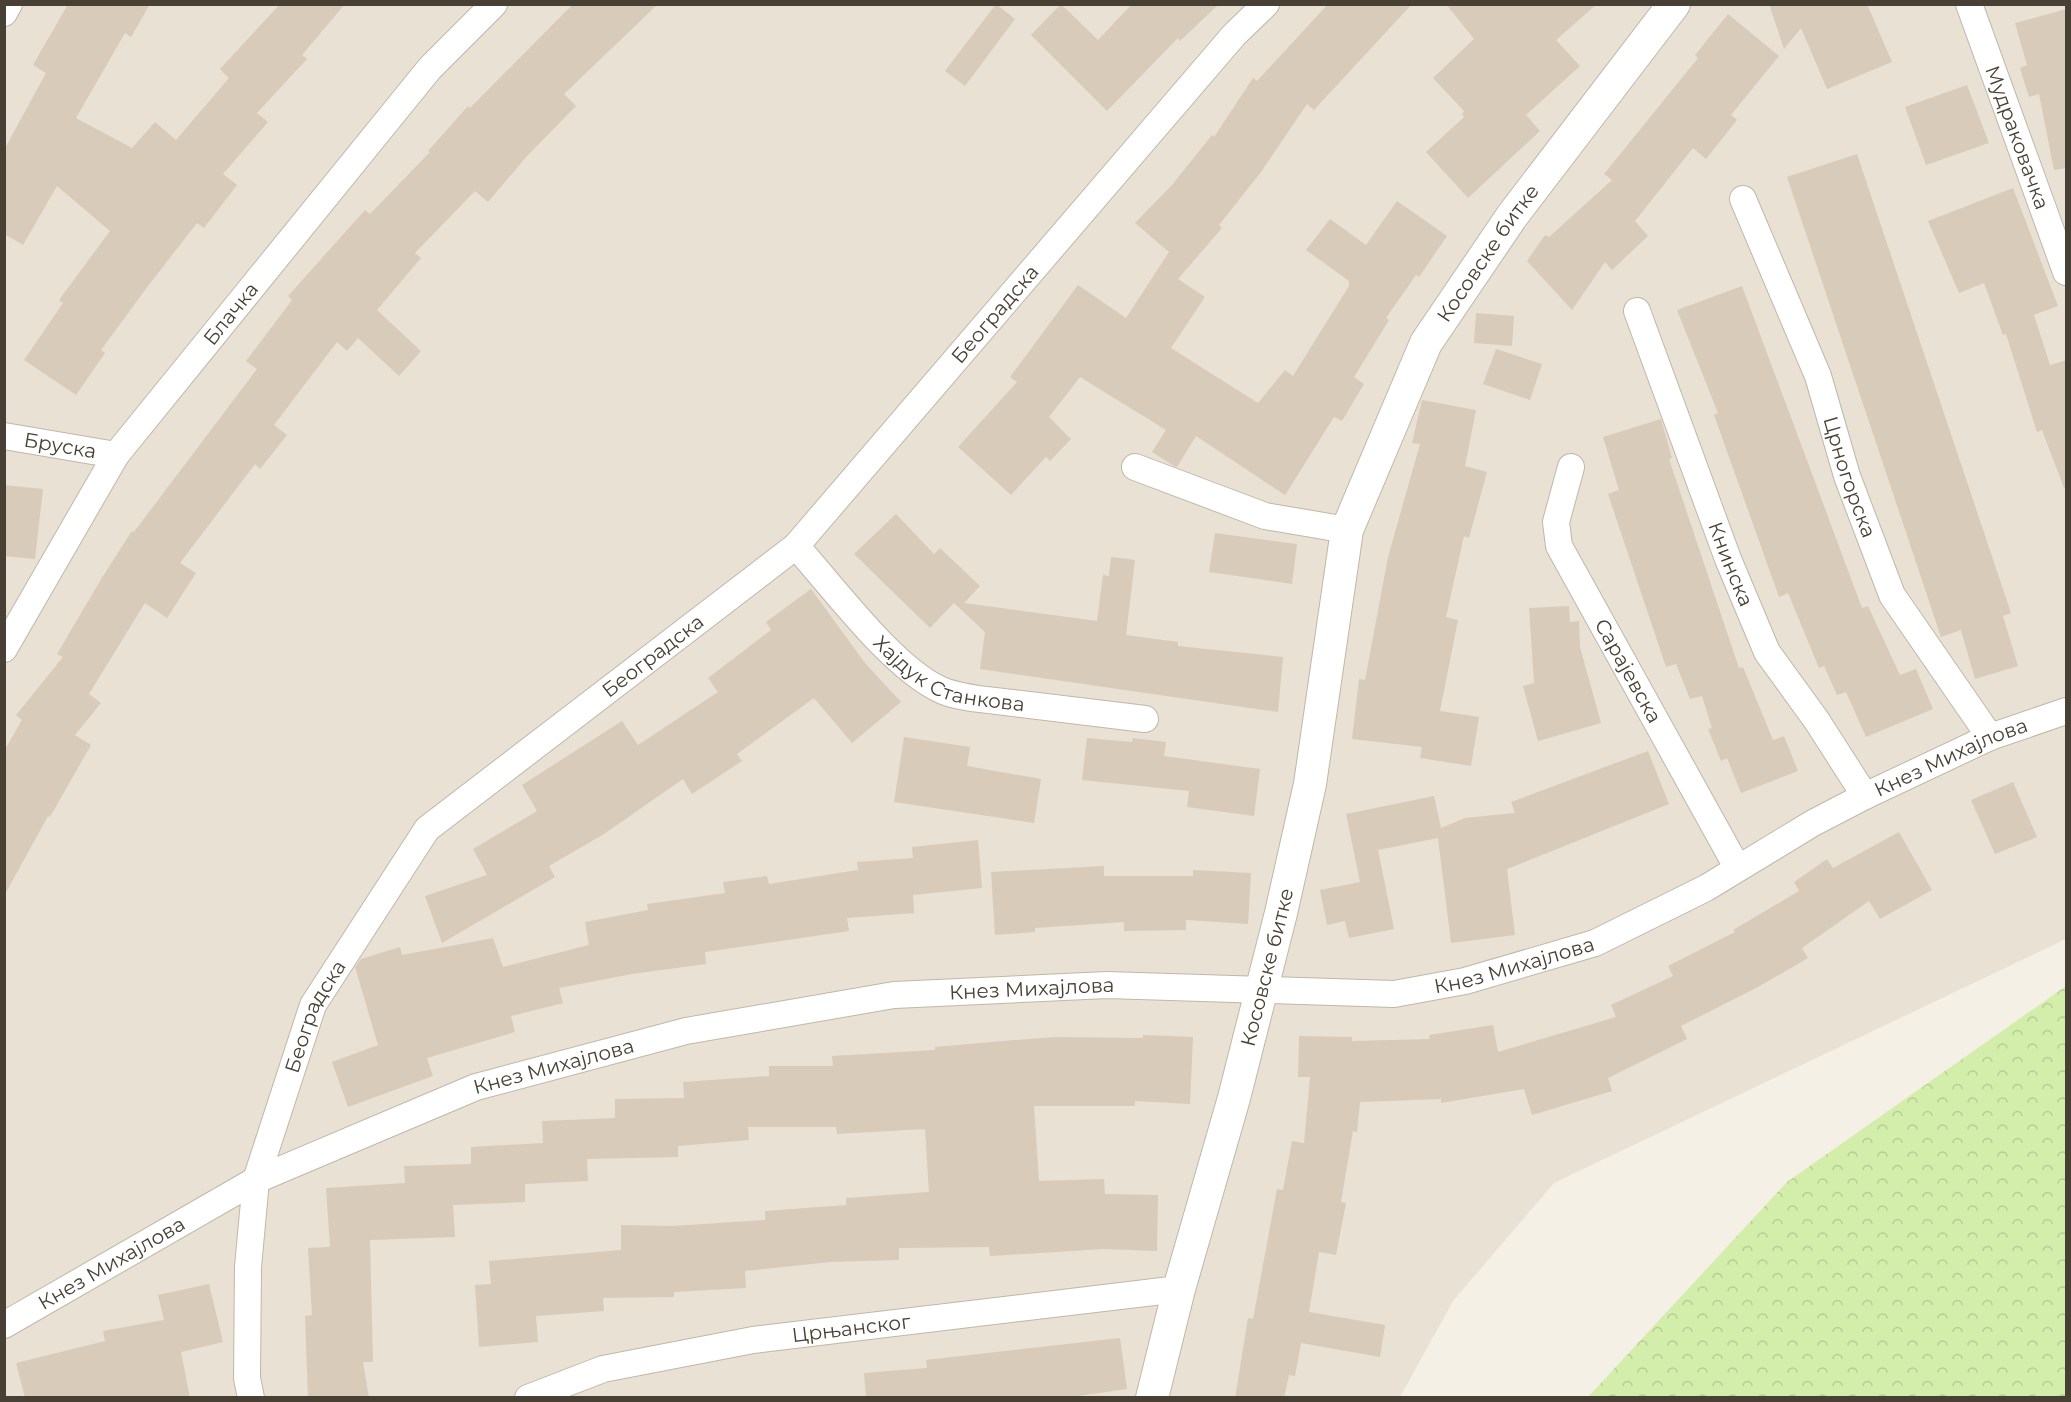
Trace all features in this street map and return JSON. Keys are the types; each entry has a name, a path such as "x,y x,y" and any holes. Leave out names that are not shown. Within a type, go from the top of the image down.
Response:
{"street":[{"path":"4,13 9,4"},
{"name":"Блачка","path":"4,649 116,455 430,69 494,4"},
{"name":"Београдска","path":"251,1398 247,1378 248,1267 256,1180 314,1005 427,829 796,546 1234,35 1266,4"},
{"name":"Косовске битке","path":"1152,1398 1179,1289 1234,1098 1310,784 1347,530 1426,343 1512,216 1674,4"},
{"name":"Мудраковачка","path":"1969,4 2067,272"},
{"name":"Црногорска","path":"1743,199 1818,376 1846,476 1892,595 1990,737"},
{"name":"Книнска","path":"1637,311 1728,559 1767,652 1817,721 1865,796"},
{"name":"Бруска","path":"4,436 116,455"},
{"name":"Сарајевска","path":"1571,466 1556,522 1559,546 1737,867"},
{"path":"1135,467 1265,516 1347,530"},
{"name":"Хајдук Станкова","path":"796,546 895,656 939,689 968,698 1145,719"},
{"name":"Кнез Михајлова","path":"4,1325 256,1180 476,1087 686,1031 894,995 1107,985 1261,987 1394,994 1465,981 1595,943 1706,888 1737,867 1865,796 1990,737 2067,711"},
{"name":"Црњанског","path":"528,1398 603,1369 753,1340 1179,1289"}],"shaded area":[{"path":"5,5 2066,5 2066,939 1554,1183 1453,1301 1400,1397 5,1398"}],"green space":[{"path":"2066,986 2066,1397 1588,1397 1787,1182"}],"building":[{"path":"68,4 150,4 131,37 125,33 76,118 132,148 155,122 176,140 229,78 220,69 280,4 345,4 302,55 307,59 257,113 268,122 223,174 237,185 204,228 197,223 148,286 101,350 105,353 76,395 24,360 63,303 59,300 110,231 57,186 23,245 4,234 4,150 46,73 33,65"},
{"path":"573,4 658,4 564,94 576,106 527,156 488,202 475,191 415,253 421,258 377,310 421,351 399,376 358,338 347,351 337,342 274,425 287,435 260,469 255,464 180,563 196,573 167,618 145,603 89,694 101,703 75,735 91,745 50,817 48,816 4,896 4,751 22,720 16,715 63,657 57,654 103,576 132,531 134,532 257,369 246,361 292,300 288,296 365,210 370,214 430,152 428,151 468,106 470,108"},
{"path":"996,4 1015,19 965,86 945,71"},
{"path":"1061,4 1098,40 1132,4 1219,4 1180,41 1178,38 1107,111 1031,35"},
{"path":"1328,4 1412,4 1314,110 1307,104 1261,172 1219,225 1222,228 1178,279 1205,297 1171,348 1258,403 1285,370 1293,376 1349,286 1349,281 1306,250 1330,219 1366,245 1397,201 1447,236 1419,277 1416,275 1386,318 1389,320 1354,377 1364,384 1342,421 1334,417 1285,495 1196,436 1177,467 1174,466 1152,452 1166,430 1080,377 1049,417 1071,439 1050,461 1046,457 1011,495 958,447 1017,382 1010,377 1078,285 1126,318 1169,252 1135,223 1172,185 1212,135 1214,137 1253,78 1257,81"},
{"path":"1446,4 1597,4 1556,40 1580,66 1526,115 1540,131 1468,198 1426,152 1464,117 1462,114 1464,111 1433,78 1474,39"},
{"path":"1769,4 1867,4 1892,62 1827,89 1801,28 1784,49"},
{"path":"2067,9 2067,168 2054,170 2039,94 2029,97 2020,68 2027,65 2015,23"},
{"path":"1728,14 1779,56 1731,115 1737,120 1706,159 1693,148 1635,221 1648,236 1612,270 1605,262 1572,310 1527,261 1545,235 1549,237 1612,180 1604,174 1698,58 1695,55"},
{"path":"1967,85 1989,143 1926,165 1905,107"},
{"path":"1857,154 2011,613 2003,616 2018,666 1975,679 1961,630 1941,637 1787,177"},
{"path":"2013,188 2058,306 2034,315 2050,365 2067,360 2067,488 2064,488 2042,430 2037,432 2006,334 2003,335 1984,283 1959,293 1928,221"},
{"path":"1742,286 1862,608 1868,606 1900,675 1916,669 1933,709 1866,737 1846,692 1837,695 1824,666 1819,668 1788,593 1779,597 1714,415 1718,413 1677,310"},
{"path":"1476,313 1514,316 1512,346 1474,343"},
{"path":"1496,349 1542,364 1530,400 1483,384"},
{"path":"1422,400 1476,410 1465,466 1487,472 1469,538 1464,536 1446,617 1458,620 1440,711 1479,717 1471,766 1420,758 1422,747 1352,739 1359,679 1365,680 1388,557 1420,444 1412,443"},
{"path":"1661,419 1672,458 1669,459 1739,668 1743,667 1773,740 1784,736 1798,771 1741,793 1727,758 1721,761 1708,729 1712,728 1702,696 1690,699 1676,664 1666,667 1608,494 1619,490 1603,437"},
{"path":"4,485 43,489 35,559 4,556"},
{"path":"896,514 934,554 940,548 980,586 964,603 1097,621 1103,575 1109,576 1111,557 1135,560 1126,635 1178,642 1178,646 1283,657 1278,712 980,669 985,632 954,603 930,628 854,554"},
{"path":"1215,533 1297,544 1292,584 1209,572"},
{"path":"811,589 865,663 901,702 852,743 814,698 737,754 742,761 692,794 683,779 604,834 549,866 555,877 442,943 425,896 487,875 473,849 537,811 522,785 622,721 638,745 718,692 708,678 771,630 766,622"},
{"path":"1569,606 1570,622 1579,621 1580,647 1601,723 1538,741 1523,686 1534,683 1529,608"},
{"path":"904,737 970,747 967,766 1041,779 1034,823 894,802"},
{"path":"1087,738 1132,742 1133,738 1166,742 1164,756 1260,769 1254,816 1187,807 1189,791 1082,780"},
{"path":"1648,751 1669,804 1507,869 1515,935 1451,943 1438,838 1378,850 1394,929 1349,938 1345,921 1327,925 1320,890 1360,882 1346,814 1434,796 1441,828 1465,818 1515,813 1511,802"},
{"path":"2013,782 2037,837 1995,854 1971,800"},
{"path":"1899,832 1932,890 1880,919 1869,901 1802,948 1808,958 1758,987 1681,1026 1687,1039 1608,1078 1612,1091 1532,1115 1524,1089 1441,1103 1441,1099 1360,1102 1357,1132 1353,1131 1341,1202 1346,1203 1336,1255 1319,1252 1309,1312 1385,1325 1380,1357 1301,1343 1295,1376 1289,1375 1284,1398 1235,1398 1248,1318 1253,1319 1277,1189 1283,1190 1292,1141 1304,1143 1310,1077 1298,1077 1299,1036 1352,1037 1352,1041 1430,1039 1429,1035 1493,1025 1498,1052 1616,1017 1611,1005 1673,976 1668,966 1735,932 1733,930 1799,891 1794,882 1827,859 1833,868"},
{"path":"978,840 982,888 913,895 914,913 847,918 849,931 705,952 706,964 632,974 559,988 563,1003 511,1016 515,1032 427,1058 433,1076 348,1107 332,1062 378,1045 355,967 361,959 400,947 402,955 493,938 503,967 589,945 585,922 648,910 647,904 725,893 723,882 767,876 769,884 858,870 857,862 913,858 912,847"},
{"path":"1104,866 1104,876 1193,876 1193,870 1251,873 1248,924 1186,920 1186,930 1124,931 1124,922 1035,928 1035,932 995,935 991,872"},
{"path":"1143,1035 1193,1037 1190,1104 1135,1101 1135,1106 1034,1106 1039,1181 1104,1179 1105,1194 1158,1195 1157,1251 1104,1249 990,1256 989,1247 899,1248 899,1260 830,1262 745,1271 746,1288 674,1292 674,1297 603,1298 604,1311 536,1316 538,1342 479,1347 475,1285 491,1284 489,1261 621,1250 621,1225 673,1226 765,1220 765,1211 846,1205 846,1198 929,1192 925,1129 837,1134 836,1127 748,1127 749,1140 678,1146 678,1157 587,1159 588,1181 525,1184 525,1202 453,1205 455,1237 370,1240 373,1362 363,1362 369,1398 308,1398 305,1316 312,1315 308,1248 330,1247 326,1188 405,1183 404,1166 471,1164 471,1147 543,1143 542,1121 615,1118 615,1099 684,1098 683,1082 769,1076 769,1066 833,1066 832,1056 935,1050 935,1047 1055,1037 1143,1038"},
{"path":"209,1284 223,1342 181,1352 190,1398 25,1398 16,1363 105,1341 103,1331 164,1320 158,1295"},
{"path":"1120,1338 1127,1389 1064,1398 866,1398 864,1373 927,1368 926,1360"}]}
